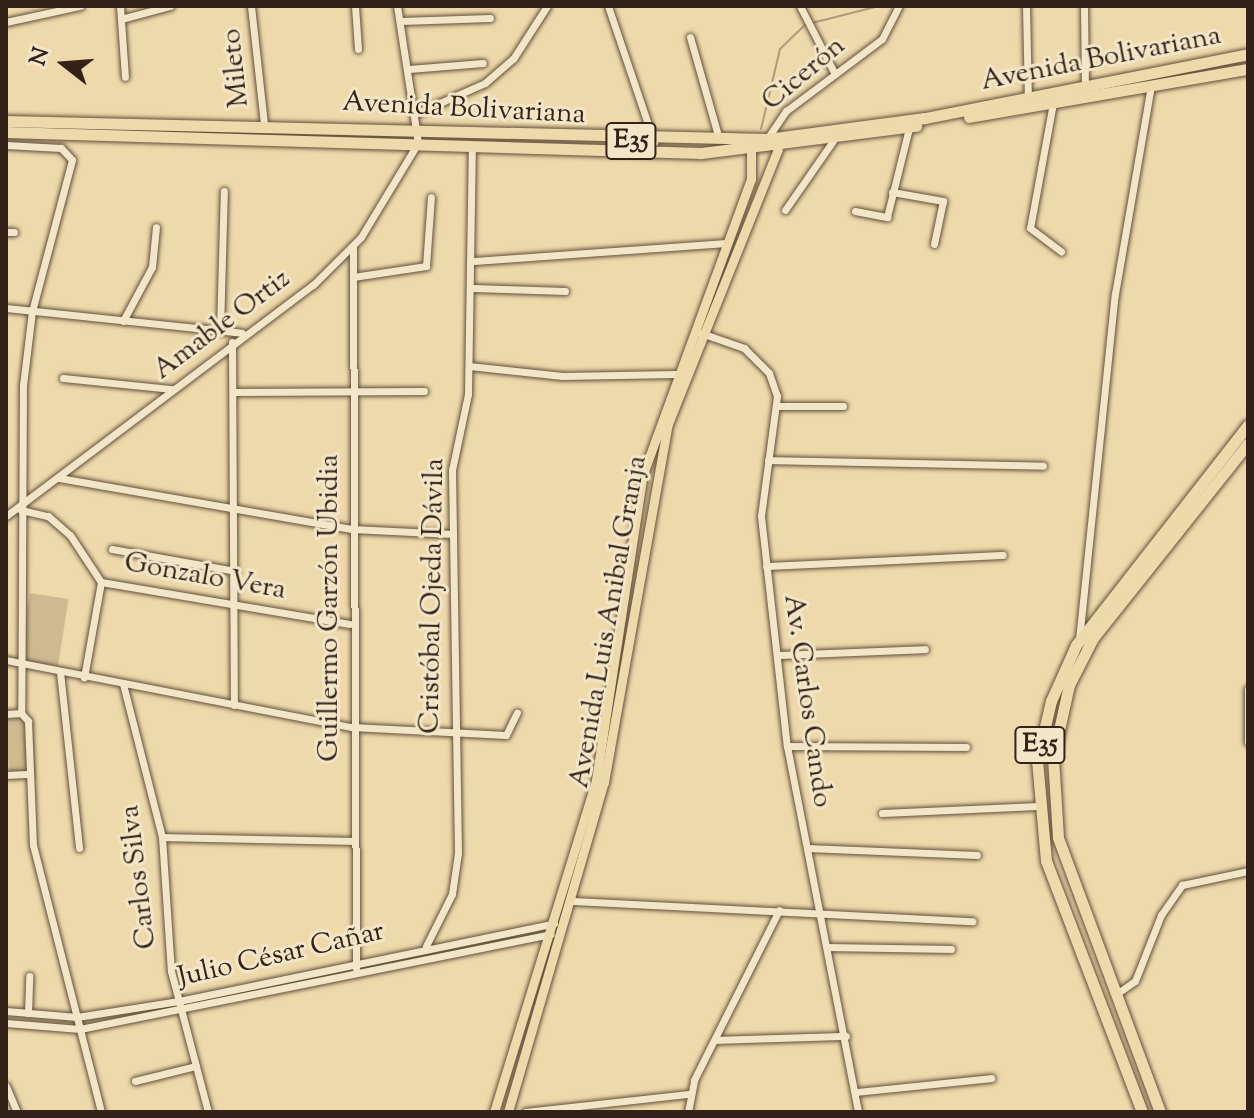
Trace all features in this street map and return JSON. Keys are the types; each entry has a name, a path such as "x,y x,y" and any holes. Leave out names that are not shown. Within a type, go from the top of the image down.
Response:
{"highway":[{"name":"Avenida Bolivariana","path":"6,132 720,142 767,139 1028,98 1248,54"},
{"name":"Avenida Bolivariana","path":"6,121 264,124 472,145 751,151 833,141 1248,69"},
{"name":"E35","path":"1142,1112 1057,892 1038,806 1042,734 1079,640 1248,425"},
{"name":"E35","path":"1160,1112 1058,837 1052,788 1058,722 1093,638 1248,443"}],"main road":[{"name":"Avenida Luis Anibal Granja","path":"494,1112 559,928 572,901 616,720 668,424 778,149"},
{"name":"Avenida Luis Anibal Granja","path":"508,1112 596,780 632,528 675,374 751,179 751,151"}],"street":[{"path":"6,22 80,6"},
{"path":"120,6 125,77"},
{"path":"121,19 170,6"},
{"name":"Mileto","path":"251,6 264,124"},
{"path":"355,6 358,49"},
{"path":"397,6 417,113 418,138"},
{"path":"417,113 485,83 513,59 547,6"},
{"path":"608,6 654,142"},
{"path":"800,6 835,74"},
{"name":"Cicerón","path":"767,139 786,111 882,39 899,6"},
{"path":"1026,6 1028,98"},
{"path":"1084,6 1085,86"},
{"path":"401,21 490,18"},
{"path":"690,37 720,142"},
{"path":"409,69 483,63"},
{"path":"1079,640 1115,294 1151,86"},
{"path":"1053,103 1030,228 1061,251"},
{"path":"855,211 887,217 909,128"},
{"name":"Amable Ortiz","path":"6,516 21,508 353,248 418,138"},
{"path":"785,210 833,141"},
{"path":"6,145 61,148 72,160 32,311 21,508 21,713 28,721 26,774 33,845 101,1112"},
{"name":"Cristóbal Ojeda Dávila","path":"426,946 456,883 452,470 469,366 474,261 472,145"},
{"path":"220,330 224,191"},
{"path":"892,192 943,201 934,244"},
{"path":"353,277 426,266 431,197"},
{"path":"123,321 152,267 156,227"},
{"path":"474,261 726,243"},
{"name":"Guillermo Garzón Ubidia","path":"353,248 349,624 356,964"},
{"path":"473,288 565,291"},
{"path":"6,308 243,333"},
{"path":"691,331 744,348 762,364 778,406 843,406"},
{"path":"232,342 236,511 234,705"},
{"path":"469,366 562,376 675,374"},
{"path":"63,378 172,389"},
{"path":"233,392 424,391"},
{"name":"Av. Carlos Cando","path":"778,406 761,500 766,566 787,746 846,1036 858,1112"},
{"path":"768,460 1043,466"},
{"path":"59,478 352,529 453,534"},
{"path":"21,508 61,527 101,582 84,677"},
{"path":"112,549 235,571"},
{"path":"766,566 1003,555"},
{"name":"Gonzalo Vera","path":"101,582 349,624"},
{"path":"777,655 925,649"},
{"path":"6,660 352,727 506,735 517,712"},
{"path":"60,672 79,848"},
{"name":"Carlos Silva","path":"123,684 162,837 180,1005 208,1112"},
{"path":"1248,689 1248,742"},
{"path":"6,714 21,713"},
{"path":"787,746 966,747"},
{"path":"6,775 26,774"},
{"path":"882,813 1038,806"},
{"path":"162,837 353,841"},
{"path":"807,848 977,855"},
{"path":"1115,995 1135,981 1161,915 1182,885 1248,871"},
{"path":"572,901 779,910 821,908 973,921"},
{"path":"688,1112 689,1094 779,910"},
{"name":"Julio César Cañar","path":"6,1023 80,1029 426,946 559,928"},
{"name":"Julio César Cañar","path":"356,964 559,928"},
{"path":"828,947 951,949"},
{"path":"28,1013 29,976"},
{"name":"Julio César Cañar","path":"6,1011 77,1017 180,1005"},
{"path":"716,1040 846,1036"},
{"path":"135,1081 196,1066"},
{"path":"856,1092 991,1078"},
{"path":"6,1086 17,1112"},
{"path":"525,1112 689,1094"}],"shaded area":[{"path":"30,593 69,599 58,666 19,660"},
{"path":"33,718 36,778 9,779 6,719"}],"waterway":[{"path":"812,23 879,6"},
{"path":"761,129 780,49 805,25"}]}
